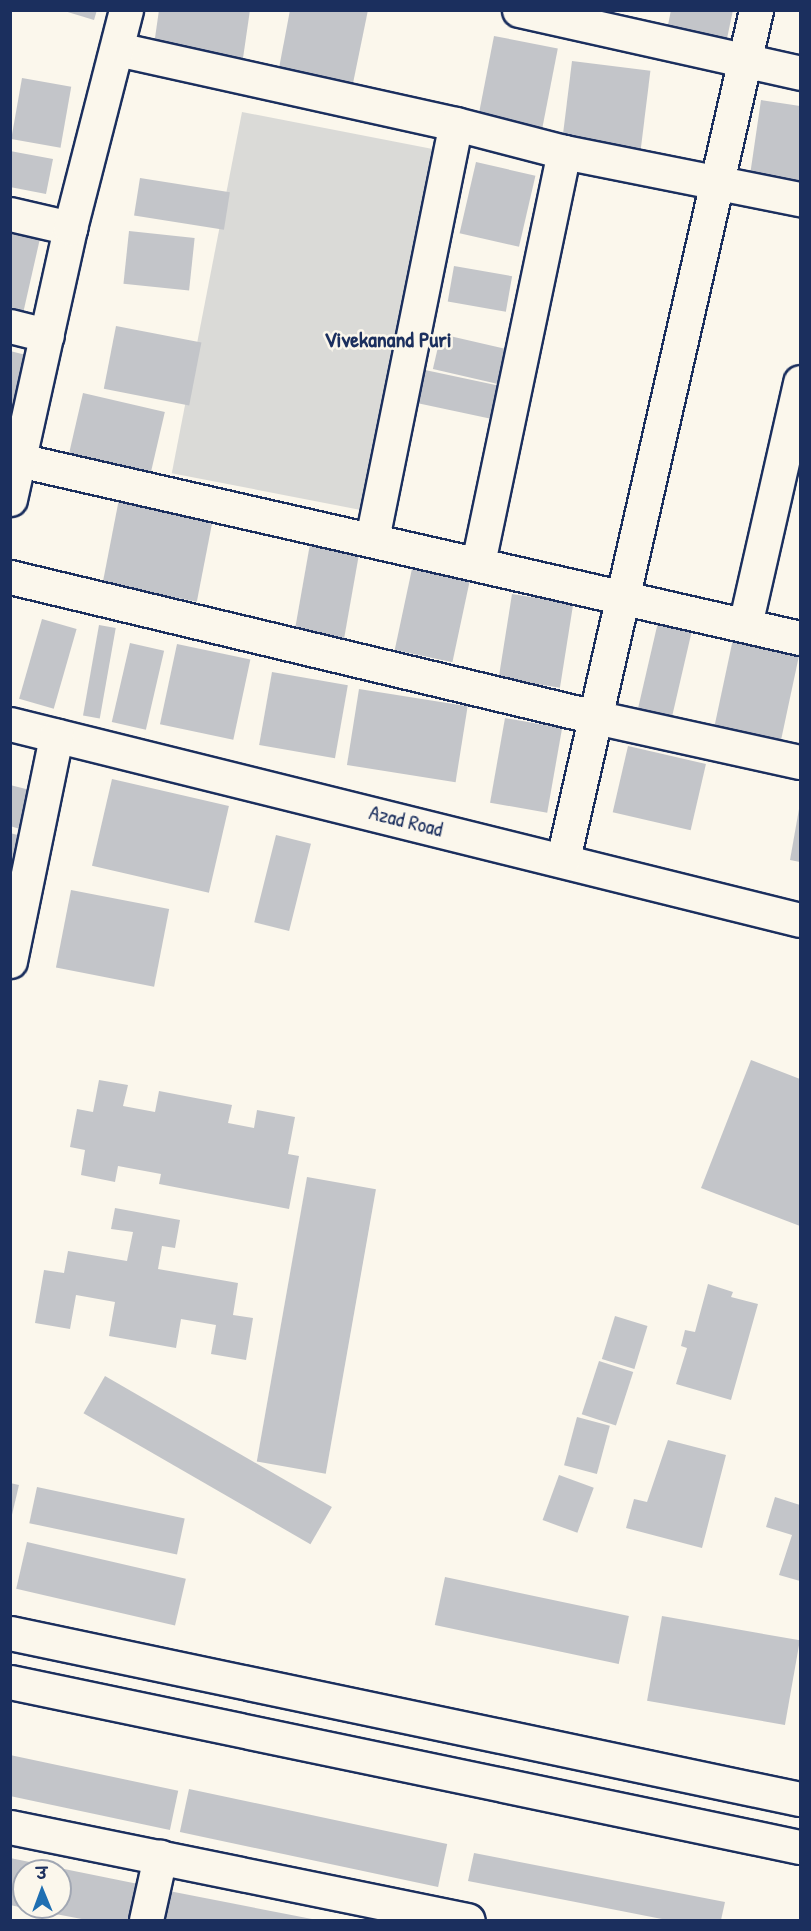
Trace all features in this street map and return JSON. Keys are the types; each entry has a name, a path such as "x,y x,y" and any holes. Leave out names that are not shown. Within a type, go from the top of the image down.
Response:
{"street":[{"path":"10,499 14,459 47,335 70,228 126,10"},
{"path":"519,10 801,73"},
{"path":"563,859 715,180 756,10"},
{"path":"117,49 456,124 564,152 715,180 801,199"},
{"path":"372,539 456,124"},
{"path":"478,563 564,152"},
{"path":"10,214 70,228"},
{"path":"10,326 47,335"},
{"path":"745,625 801,382"},
{"path":"14,459 478,563 621,599 801,638"},
{"path":"10,577 595,717 801,762"},
{"name":"Azad Road","path":"10,724 563,859 801,920"},
{"path":"10,961 56,736"},
{"path":"10,1633 801,1799"},
{"path":"10,1682 801,1847"},
{"path":"10,1827 455,1919"},
{"path":"146,1920 159,1857"}],"shaded area":[{"path":"242,112 444,151 374,513 172,473"}],"building":[{"path":"61,10 97,10 94,20"},
{"path":"159,10 250,10 242,65 153,52"},
{"path":"290,10 368,10 351,93 277,79"},
{"path":"671,10 733,10 725,48 666,35"},
{"path":"494,36 558,48 542,131 478,118"},
{"path":"572,61 650,71 641,149 562,139"},
{"path":"22,78 71,87 60,148 11,139"},
{"path":"761,100 800,106 800,190 749,182"},
{"path":"10,151 53,159 46,194 10,187"},
{"path":"476,162 535,176 519,247 460,233"},
{"path":"140,178 230,192 224,230 134,216"},
{"path":"10,228 41,234 22,318 10,316"},
{"path":"129,231 195,238 189,291 123,284"},
{"path":"454,266 512,276 506,312 448,301"},
{"path":"116,326 201,343 189,405 104,389"},
{"path":"441,334 508,350 500,385 433,369"},
{"path":"10,351 34,357 10,442"},
{"path":"411,367 499,386 492,419 404,400"},
{"path":"83,393 165,412 149,482 67,463"},
{"path":"119,499 213,517 197,602 103,583"},
{"path":"310,544 359,553 344,641 294,633"},
{"path":"413,564 471,576 452,662 395,650"},
{"path":"512,594 573,604 560,688 499,678"},
{"path":"42,619 77,629 54,709 19,699"},
{"path":"658,622 692,630 672,717 638,709"},
{"path":"99,625 116,628 100,719 83,716"},
{"path":"733,639 800,653 780,746 713,732"},
{"path":"130,643 164,651 146,730 112,722"},
{"path":"177,644 250,660 233,740 160,724"},
{"path":"272,672 348,685 335,758 259,745"},
{"path":"359,689 468,706 456,782 347,765"},
{"path":"505,718 562,728 547,813 490,803"},
{"path":"628,746 706,764 691,830 613,812"},
{"path":"112,779 229,806 209,893 92,866"},
{"path":"10,785 30,790 20,829 10,826"},
{"path":"800,809 800,862 790,860"},
{"path":"10,833 29,838 10,885"},
{"path":"276,835 311,844 289,931 254,922"},
{"path":"71,890 169,909 154,987 56,968"},
{"path":"751,1060 800,1079 800,1226 701,1188"},
{"path":"99,1080 128,1085 123,1106 155,1112 159,1091 232,1105 228,1123 254,1128 257,1110 295,1117 288,1154 299,1156 289,1209 159,1184 161,1174 118,1166 115,1182 81,1175 85,1150 70,1147 77,1109 93,1112"},
{"path":"307,1177 376,1189 326,1474 257,1462"},
{"path":"115,1208 180,1220 175,1248 162,1246 158,1269 238,1283 233,1315 253,1318 246,1360 211,1354 216,1325 181,1319 176,1348 109,1336 115,1302 76,1295 70,1329 35,1323 44,1270 64,1273 68,1251 127,1261 133,1232 111,1229"},
{"path":"708,1284 733,1292 731,1297 758,1304 731,1400 676,1384 687,1348 681,1346 685,1330 695,1332"},
{"path":"615,1316 648,1326 634,1369 602,1359"},
{"path":"599,1361 633,1372 616,1425 582,1414"},
{"path":"105,1376 332,1507 310,1544 84,1413"},
{"path":"577,1417 610,1426 597,1474 564,1465"},
{"path":"668,1440 726,1455 702,1548 626,1528 634,1499 647,1502"},
{"path":"559,1475 594,1488 577,1533 543,1520"},
{"path":"10,1483 19,1485 11,1519 10,1519"},
{"path":"37,1487 185,1518 177,1555 29,1523"},
{"path":"775,1497 800,1505 800,1581 779,1575 792,1535 766,1527"},
{"path":"27,1542 186,1579 175,1625 16,1589"},
{"path":"445,1577 629,1616 619,1664 435,1625"},
{"path":"662,1616 800,1640 785,1725 647,1701"},
{"path":"10,1755 178,1791 170,1830 10,1796"},
{"path":"189,1789 447,1844 438,1887 180,1832"},
{"path":"474,1853 725,1902 721,1920 667,1920 468,1881"},
{"path":"10,1858 15,1859 12,1859 12,1905 10,1905"},
{"path":"72,1871 148,1886 142,1920 87,1920 72,1917"},
{"path":"169,1891 312,1919 312,1920 163,1920"}],"district":[{"name":"Vivekanand Puri","path":"388,340"}]}
